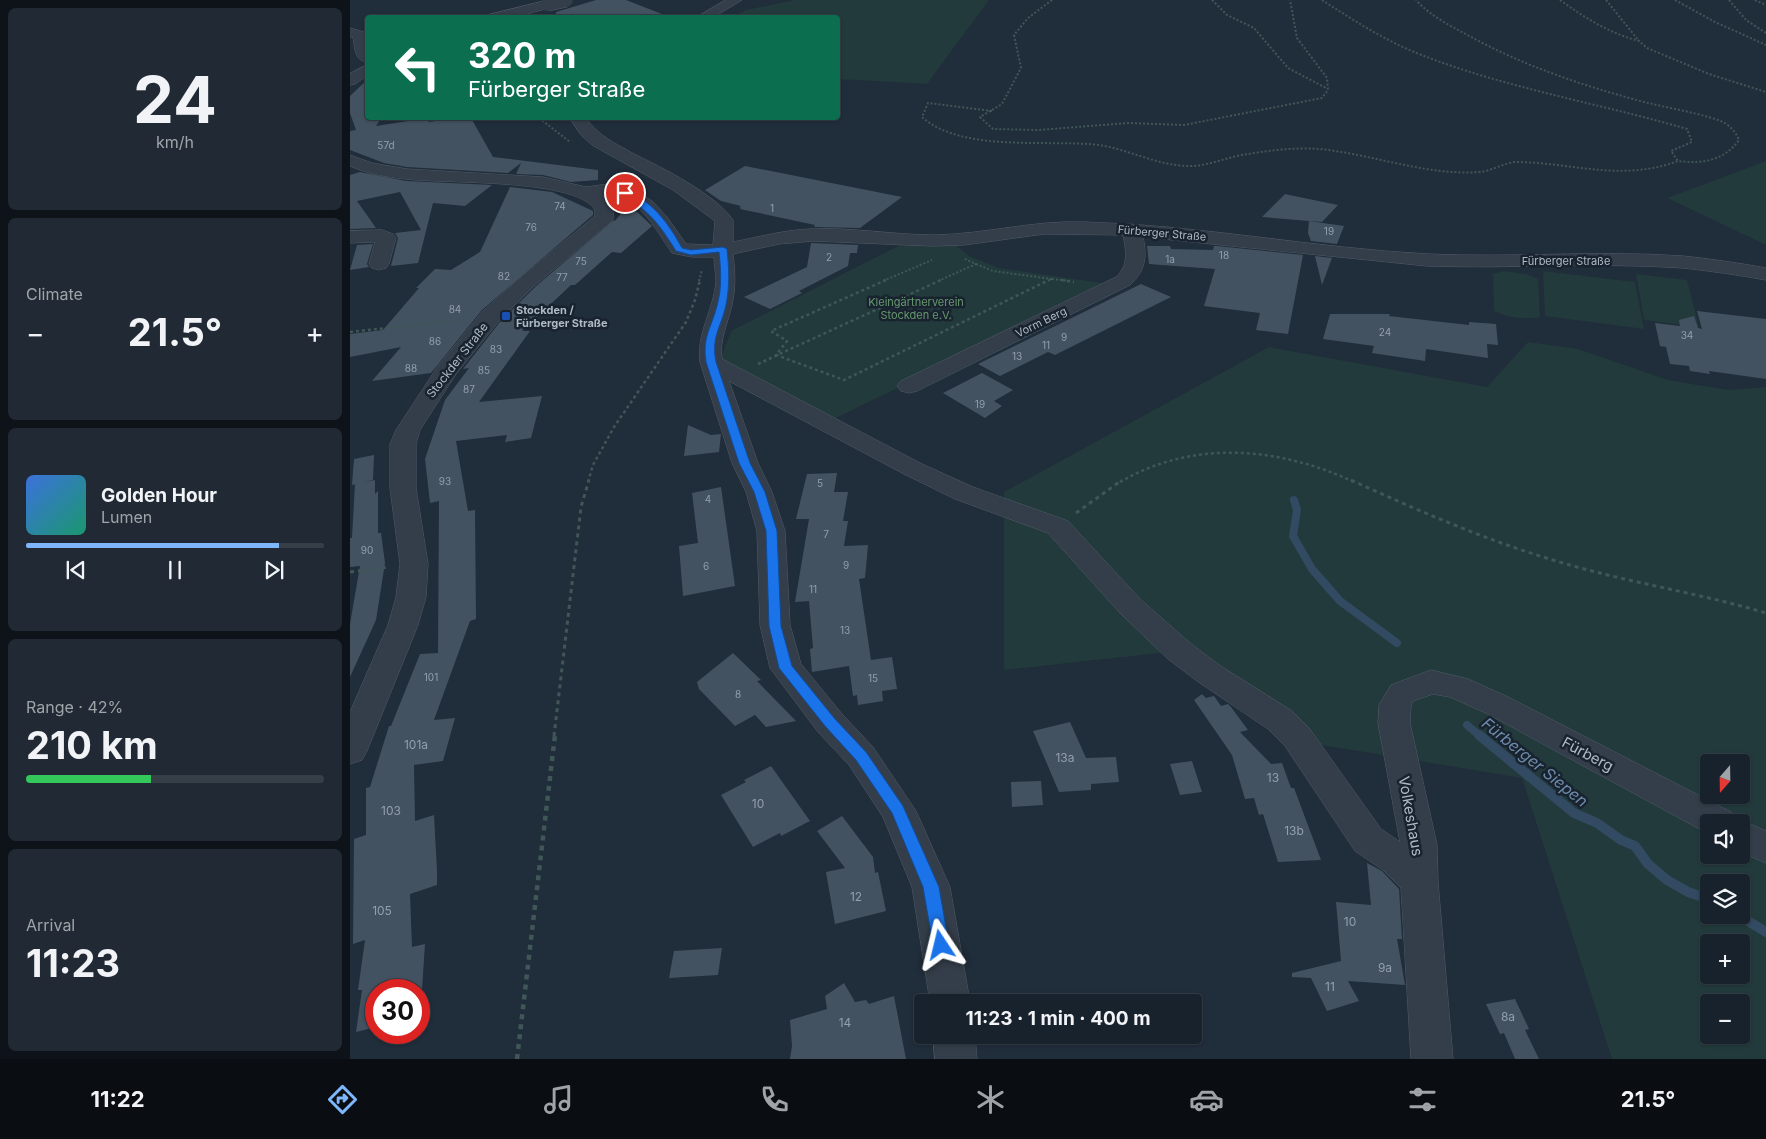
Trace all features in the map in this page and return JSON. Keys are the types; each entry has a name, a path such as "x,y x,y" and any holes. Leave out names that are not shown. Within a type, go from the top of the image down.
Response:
{"street":[{"path":"505,15 566,0"},
{"path":"707,15 736,0"},
{"path":"350,32 359,35 365,57"},
{"path":"350,81 365,70"},
{"path":"579,120 587,132 598,141 673,181 707,204 724,220 714,251 726,281 721,307 711,335 709,348 723,368 745,463 760,492 771,531 775,626 786,668 830,723 861,756 898,810 931,887 949,994"},
{"name":"Stockder Straße","path":"350,160 356,164 386,171 543,182 585,193 606,207 604,218 526,282 491,316 463,349 424,402 408,430 403,444 403,488 414,564 411,597 403,626 350,750"},
{"name":"Fürberger Straße","path":"585,193 616,190 632,197 656,214 668,229 679,249 691,252 714,251 772,239 810,235 948,245 1048,228 1132,230 1422,260 1666,261 1713,264 1766,274"},
{"name":"Vorm Berg","path":"909,386 1123,281 1132,274 1136,265 1132,230"},
{"path":"350,237 382,236 386,238 379,264"},
{"path":"723,368 866,445 955,489 1058,527 1130,606 1179,651 1208,673 1280,720 1297,737 1368,840 1396,859 1420,882"},
{"name":"Volkeshaus","path":"1432,1059 1419,845 1394,723 1396,705 1402,693 1431,682 1457,687"},
{"name":"Fürberg","path":"1457,687 1496,705 1703,814"},
{"path":"1750,840 1766,848"},
{"path":"955,1044 956,1059"}],"path":[{"path":"1052,0 1028,18 1014,35 1021,68 1002,104 980,117 993,129 1038,130 1128,123 1184,125 1322,98 1328,90 1327,78 1297,38 1290,0"},
{"path":"1212,0 1227,15 1254,28 1288,68 1328,90"},
{"path":"1322,0 1390,41 1454,67 1530,90 1648,117 1687,129 1692,142 1671,151 1678,161"},
{"path":"992,111 928,103 922,117 932,126 965,136 1019,144 1096,145 1121,149 1152,161 1193,166 1242,155 1271,151 1318,150 1440,170 1481,172 1515,162 1613,172 1659,168 1678,161 1697,164 1723,156 1735,147 1739,140 1737,133 1718,120 1598,89 1519,62 1451,26 1421,7 1416,0"},
{"path":"1560,0 1600,27 1619,36 1638,40"},
{"path":"1606,0 1638,40 1647,48 1710,74 1766,92"},
{"path":"1675,0 1716,22 1766,45"},
{"path":"1729,0 1746,20 1766,33"},
{"path":"1755,0 1766,6"},
{"path":"541,120 562,138 575,145"},
{"path":"948,245 976,264 993,271 1052,279 844,380 776,356 787,341 771,331 948,245"},
{"path":"517,1059 581,507 593,465 614,427 686,322 714,251"},
{"path":"723,368 776,356 976,264"},
{"path":"350,332 491,316"},
{"path":"1058,527 1096,497 1136,473 1163,462 1196,455 1226,454 1279,457 1306,462 1341,475 1438,519 1507,546 1589,571 1723,600 1766,613"},
{"path":"350,572 358,572"}],"green space":[{"path":"795,0 989,0 927,84 840,79 840,15 736,15 746,10"},
{"path":"1766,161 1766,245 1667,198"},
{"name":"Kleingärtnerverein Stockden e.V.","path":"906,242 952,242 969,256 999,268 1109,284 832,420 720,360 731,331"},
{"path":"1503,271 1527,274 1538,279 1540,317 1517,318 1494,311 1493,274"},
{"path":"1543,271 1635,282 1644,329 1545,316"},
{"path":"1636,274 1687,280 1699,327 1644,320"},
{"path":"1528,342 1578,349 1668,380 1728,390 1766,387 1766,1059 1612,1059 1522,778 1310,743 1177,651 1004,670 1004,492 1269,347 1487,387"}],"building":[{"path":"596,0 626,0 664,15 556,15 556,12"},
{"path":"365,82 365,120 380,120 376,126 414,120 428,120 429,122 472,120 493,157 598,170 598,180 571,182 543,175 516,174 521,163 508,173 407,167 384,163 350,150 350,131 356,130 350,113 350,96"},
{"path":"745,166 902,197 860,228 814,227 815,225 740,209 739,207 741,206 721,201 705,190"},
{"path":"360,172 406,181 492,185 465,206 433,203 418,263 391,266 398,238 395,233 421,230 400,192 357,201 376,228 350,229 350,175"},
{"path":"510,187 552,192 593,211 593,215 482,310 431,373 372,381 401,347 350,357 350,334 383,330 419,288 416,288 435,269 451,270 480,252"},
{"path":"1285,194 1338,205 1322,222 1262,217"},
{"path":"635,210 652,226 621,253 612,252 575,285 571,285 522,331 530,331 479,402 542,396 531,438 505,442 507,435 456,441 468,511 475,510 476,619 470,621 434,720 455,718 443,761 414,765 415,821 434,815 437,871 437,885 410,894 412,947 425,944 423,979 365,979 365,1030 356,1032 362,990 358,990 365,940 353,944 354,839 366,835 366,788 370,787 389,726 391,726 420,654 438,653 439,501 430,503 425,459 445,400 469,368 463,369 500,322 535,287 615,221 623,211"},
{"path":"1309,221 1344,226 1337,244 1311,241 1308,233"},
{"path":"811,243 858,245 857,253 850,253 848,266 799,291 802,293 770,309 744,297 807,267"},
{"path":"373,244 367,264 369,267 350,270 357,245"},
{"path":"1147,246 1170,246 1171,249 1213,250 1214,246 1217,246 1303,255 1288,334 1256,330 1260,313 1204,306 1215,269 1149,264"},
{"path":"1315,256 1332,258 1322,285"},
{"path":"1141,284 1171,297 1055,355 1048,352 1000,376 978,364"},
{"path":"1697,311 1766,319 1766,379 1709,371 1710,374 1690,371 1689,366 1670,364 1666,347 1660,346 1655,323 1680,326 1679,320 1694,316 1698,328 1702,329"},
{"path":"1330,314 1390,314 1389,316 1469,325 1469,322 1496,324 1498,345 1487,344 1488,358 1426,349 1425,361 1372,353 1374,346 1323,339"},
{"path":"982,373 1013,390 994,401 1002,406 985,418 943,393"},
{"path":"688,425 711,435 721,434 719,452 684,456"},
{"path":"374,455 373,480 352,485 354,459"},
{"path":"837,473 834,492 848,492 843,521 848,521 844,546 868,545 865,578 859,579 871,660 892,657 897,689 882,691 883,701 858,705 857,695 853,696 849,666 812,672 810,649 813,648 809,601 795,602 809,519 796,519 807,474"},
{"path":"375,480 375,494 378,491 378,533 381,533 385,563 376,620 350,677 350,624 360,566 350,567 350,538 352,538 355,484"},
{"path":"721,487 735,586 683,596 679,546 698,543 692,493"},
{"path":"733,653 761,680 757,681 796,721 766,727 755,715 735,726 699,689 697,682"},
{"path":"1202,694 1206,698 1214,696 1221,706 1228,704 1248,730 1240,732 1271,764 1282,763 1291,788 1294,788 1321,860 1278,862 1263,814 1259,815 1254,798 1245,799 1232,755 1194,700"},
{"path":"1070,722 1086,758 1116,757 1119,782 1091,784 1091,790 1059,792 1033,731"},
{"path":"1192,761 1202,792 1180,795 1170,764"},
{"path":"771,766 810,821 781,836 780,833 753,847 721,795"},
{"path":"1041,781 1043,805 1012,807 1011,782"},
{"path":"842,816 873,857 875,873 878,872 886,911 835,924 826,872 845,868 817,831"},
{"path":"1367,863 1382,871 1399,889 1402,939 1397,939 1405,985 1348,981 1359,1001 1327,1011 1311,978 1292,977 1292,973 1341,961 1336,902 1371,905"},
{"path":"722,948 718,975 669,978 674,951"},
{"path":"844,983 855,1002 866,1000 869,1004 894,996 906,1059 790,1059 792,1046 790,1020 827,1009 825,996"},
{"path":"1515,999 1529,1029 1525,1030 1539,1059 1515,1059 1504,1033 1500,1034 1486,1004"}],"waterway":[{"name":"Fürberger Siepen","path":"1294,500 1297,510 1293,536 1312,569 1340,601 1397,643"},
{"name":"Fürberger Siepen","path":"1467,725 1480,736"},
{"name":"Fürberger Siepen","path":"1479,735 1574,813 1597,823 1621,840 1635,846 1648,864 1667,880 1688,892 1700,896"},
{"name":"Fürberger Siepen","path":"1750,922 1766,932"}],"place":[{"name":"Stockden / Fürberger Straße","path":"506,316"}],"route":[{"path":"625,193 656,214 668,229 679,249 691,252 705,252 723,249 726,281 721,307 711,335 709,348 711,362 745,463 760,492 771,531 775,626 786,668 830,723 861,756 898,810 931,887 941,945"}]}
